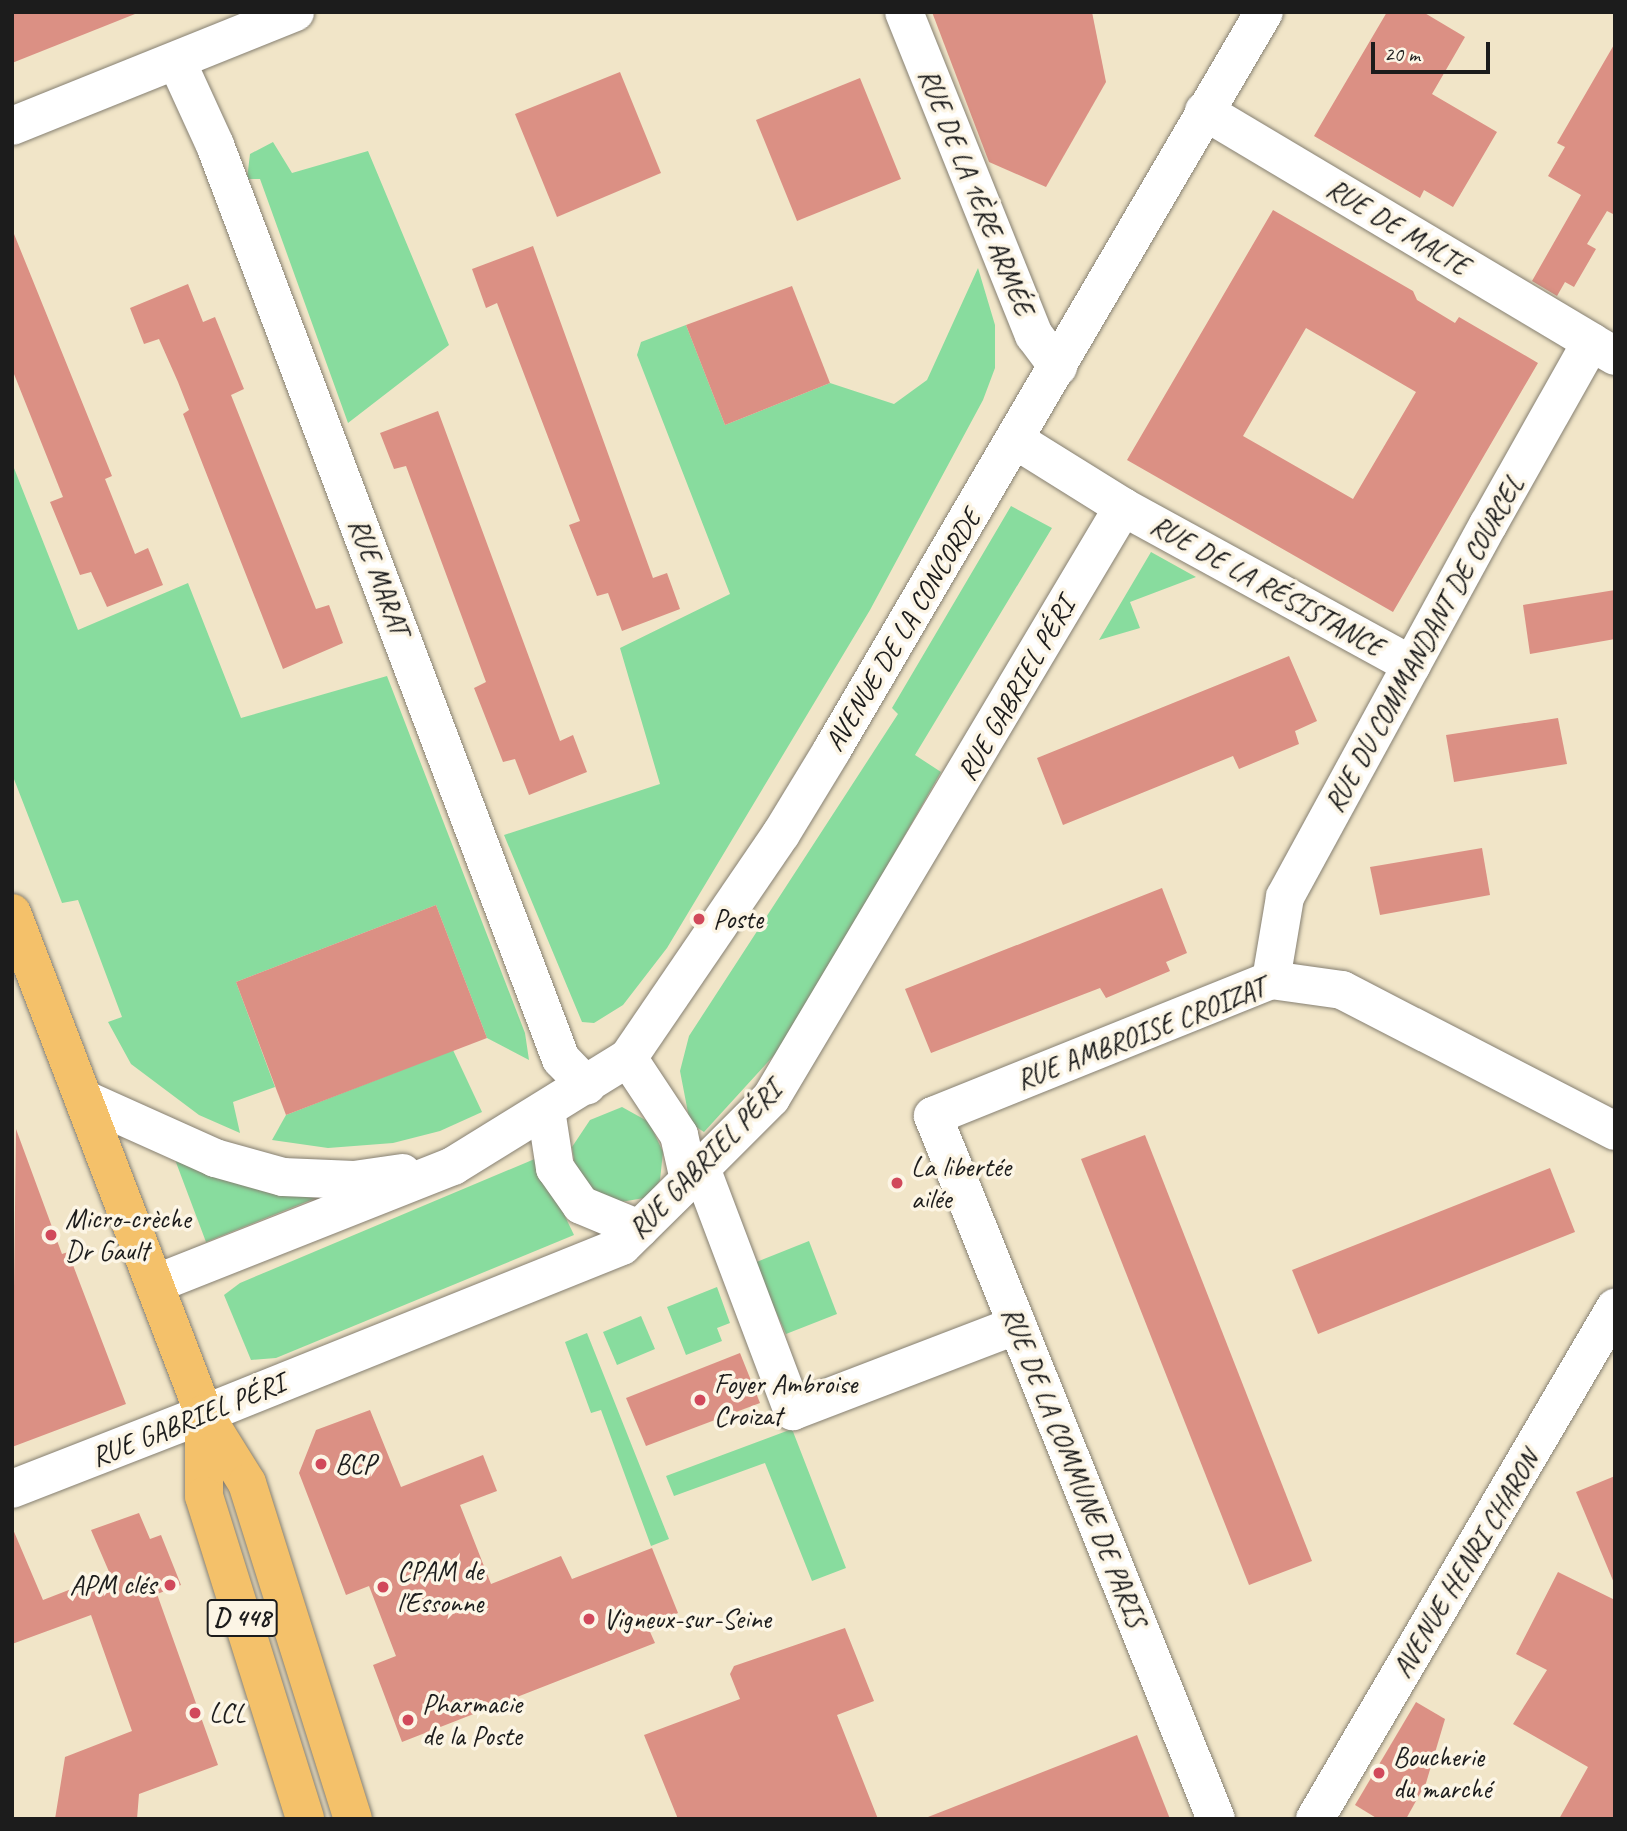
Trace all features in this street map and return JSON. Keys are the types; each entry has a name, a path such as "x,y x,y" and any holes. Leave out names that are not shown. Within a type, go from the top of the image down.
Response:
{"main road":[{"name":"D 448","path":"12,913 204,1414 247,1483 352,1819"},
{"name":"D 448","path":"204,1414 204,1496 305,1819"}],"street":[{"path":"12,126 177,62 295,12"},
{"name":"RUE DE LA 1ÈRE ARMÉE","path":"904,12 1034,335 1058,367"},
{"name":"AVENUE DE LA CONCORDE","path":"155,1284 453,1166 587,1086 628,1058 781,834 1017,441 1264,12"},
{"name":"RUE MARAT","path":"177,62 219,157 561,1059 587,1086"},
{"name":"RUE DE MALTE","path":"1205,111 1603,349"},
{"name":"RUE DU COMMANDANT DE COURCEL","path":"1271,980 1285,897 1412,665 1603,349"},
{"path":"1017,441 1123,508"},
{"name":"RUE DE LA RÉSISTANCE","path":"1123,508 1412,665"},
{"name":"RUE GABRIEL PÉRI","path":"12,1489 622,1246 771,1098 1123,508"},
{"name":"RUE AMBROISE CROIZAT","path":"933,1116 1271,980 1342,990 1615,1132"},
{"path":"628,1058 679,1135 793,1411 1017,1325"},
{"name":"AVENUE DE LA CONCORDE","path":"84,1099 215,1158 283,1177 354,1180 453,1166"},
{"path":"546,1110 555,1168 581,1205 639,1229"},
{"name":"RUE DE LA COMMUNE DE PARIS","path":"933,1116 1216,1819"},
{"name":"AVENUE HENRI CHARON","path":"1315,1819 1615,1308"}],"green space":[{"path":"273,142 292,173 368,151 449,345 348,423 260,179 247,179 250,154"},
{"path":"978,268 995,325 995,368 983,400 870,610 667,948 623,1005 594,1023 582,1022 504,835 660,784 620,648 730,594 637,355 641,342 686,325 725,425 830,383 894,404 927,380"},
{"path":"12,463 78,630 188,583 241,718 387,676 525,1033 529,1060 487,1038 436,905 236,982 275,1087 233,1102 240,1133 199,1115 131,1064 108,1022 122,1017 78,900 62,903 12,774"},
{"path":"1011,506 1052,528 915,755 941,772 787,1041 704,1132 690,1123 680,1071 689,1036 898,714 892,708"},
{"path":"1151,552 1196,577 1130,602 1140,628 1099,640"},
{"path":"453,1050 482,1112 440,1131 393,1143 328,1148 272,1140 286,1115"},
{"path":"622,1107 649,1122 663,1152 660,1180 650,1197 615,1203 589,1193 576,1172 572,1147 590,1120"},
{"path":"174,1157 241,1182 316,1198 206,1242"},
{"path":"537,1158 574,1235 276,1358 251,1360 224,1295 240,1283"},
{"path":"809,1241 837,1314 786,1334 754,1263"},
{"path":"717,1287 730,1323 717,1328 722,1341 686,1355 667,1307"},
{"path":"641,1316 655,1349 617,1365 603,1332"},
{"path":"587,1333 669,1539 651,1546 601,1410 591,1413 565,1342"},
{"path":"792,1429 846,1568 812,1581 765,1463 674,1496 666,1476"}],"building":[{"path":"12,12 135,12 135,14 12,63"},
{"path":"932,12 1092,12 1106,82 1046,187 989,162"},
{"path":"1387,12 1423,12 1465,37 1432,94 1497,132 1453,207 1424,190 1420,198 1314,136"},
{"path":"1615,43 1615,215 1607,211 1587,244 1596,249 1574,287 1565,282 1557,296 1532,281 1581,195 1548,176 1565,147 1557,143"},
{"path":"620,72 661,173 557,217 515,114"},
{"path":"860,78 901,179 797,221 756,120"},
{"path":"1273,210 1413,291 1417,300 1455,323 1459,317 1538,363 1393,612 1127,460","holes":["1306,328 1416,392 1353,499 1243,436"]},
{"path":"12,229 112,476 105,479 135,554 148,548 163,585 107,607 91,572 80,575 50,502 63,497 12,369"},
{"path":"533,246 653,578 667,573 680,609 622,631 608,593 597,596 569,525 580,521 497,303 486,308 472,269"},
{"path":"188,284 203,322 215,317 244,389 231,395 316,609 329,605 343,643 283,669 183,414 189,410 178,382 159,339 144,344 130,308"},
{"path":"792,286 830,383 725,425 686,325"},
{"path":"438,411 560,741 573,735 587,772 529,795 515,759 503,762 474,688 486,682 406,466 394,469 380,433"},
{"path":"1615,590 1615,639 1530,654 1523,605"},
{"path":"1289,656 1317,721 1295,731 1299,744 1239,769 1233,756 1063,825 1037,758"},
{"path":"1558,718 1567,764 1454,782 1446,735"},
{"path":"1482,848 1490,895 1380,915 1370,867"},
{"path":"1162,888 1187,953 1166,962 1170,971 1106,998 1100,988 931,1053 905,989"},
{"path":"436,905 487,1038 286,1115 236,982"},
{"path":"16,1129 62,1254 68,1252 126,1404 12,1447"},
{"path":"1145,1135 1312,1561 1249,1585 1081,1159"},
{"path":"1550,1168 1575,1232 1318,1334 1292,1270"},
{"path":"740,1353 760,1403 646,1446 626,1398"},
{"path":"370,1410 401,1487 483,1455 497,1491 460,1505 491,1584 561,1556 572,1579 652,1548 678,1613 647,1625 655,1643 402,1742 373,1665 396,1656 369,1586 346,1595 299,1473 316,1430"},
{"path":"1615,1476 1615,1583 1614,1583 1576,1492"},
{"path":"139,1513 150,1539 161,1535 181,1585 157,1594 218,1765 139,1794 137,1819 55,1819 65,1757 132,1731 91,1615 12,1644 12,1527 43,1600 110,1574 91,1530"},
{"path":"1558,1572 1615,1600 1615,1819 1559,1819 1588,1767 1513,1724 1547,1670 1516,1654"},
{"path":"845,1628 874,1701 837,1715 878,1819 678,1819 644,1735 740,1699 730,1674 734,1666"},
{"path":"1416,1702 1445,1719 1426,1783 1406,1819 1378,1819 1355,1805"},
{"path":"1137,1735 1170,1819 928,1819 928,1817"}],"place":[{"name":"Poste","path":"699,919"},
{"name":"La libertée ailée","path":"897,1183"},
{"name":"Micro-crèche Dr Gault","path":"51,1235"},
{"name":"Foyer Ambroise Croizat","path":"700,1400"},
{"name":"BCP","path":"321,1464"},
{"name":"APM clés","path":"170,1585"},
{"name":"CPAM de l'Essonne","path":"383,1587"},
{"name":"Vigneux-sur-Seine","path":"589,1619"},
{"name":"LCL","path":"195,1713"},
{"name":"Pharmacie de la Poste","path":"408,1720"},
{"name":"Boucherie du marché","path":"1379,1773"}]}
